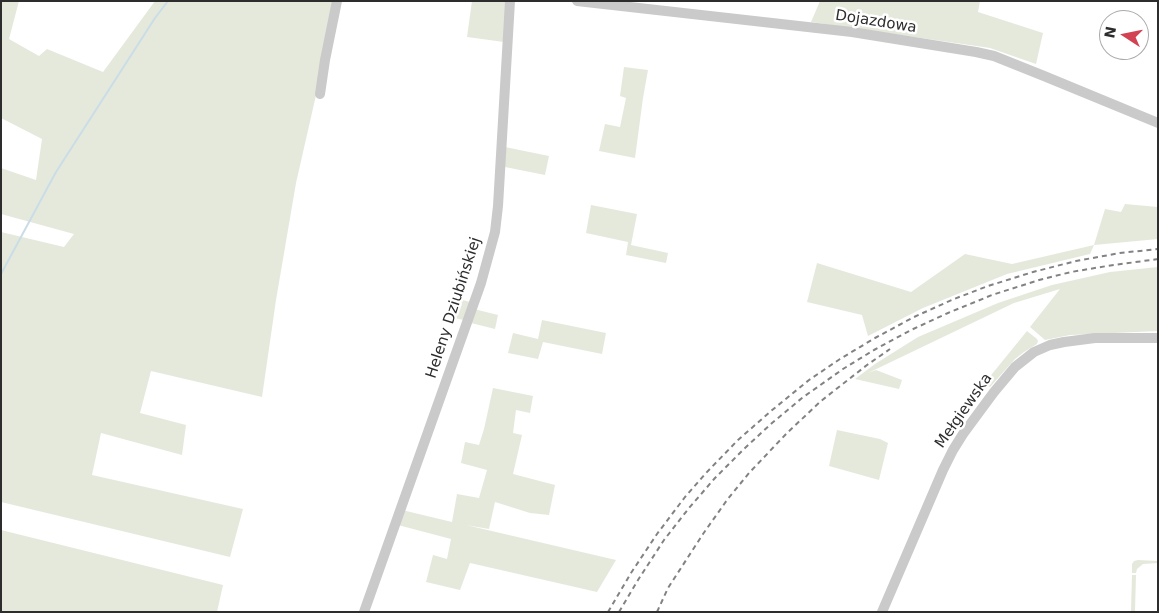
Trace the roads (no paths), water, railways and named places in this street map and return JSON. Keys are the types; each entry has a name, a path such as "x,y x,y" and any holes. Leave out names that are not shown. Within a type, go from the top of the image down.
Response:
{"street":[{"path":"320,94 338,1"},
{"name":"Heleny Dziubińskiej","path":"364,612 481,284 495,232 498,211 510,1"},
{"name":"Dojazdowa","path":"578,1 661,6 852,32 994,56 1158,123"},
{"name":"Mełgiewska","path":"882,612 953,450 994,392 1015,367 1034,352 1064,342 1095,338 1158,338"}],"waterway":[{"path":"1,274 56,172 155,18 168,1"}],"railway":[{"path":"608,612 657,534 706,473 738,440 771,411 809,380 840,359 914,317 988,286 1076,261 1120,253 1158,249"},
{"path":"619,612 664,540 715,478 772,423 802,398 843,369 911,330 992,295 1071,272 1158,259"},
{"path":"657,612 668,588 703,534 749,473 821,401 890,349"}]}
